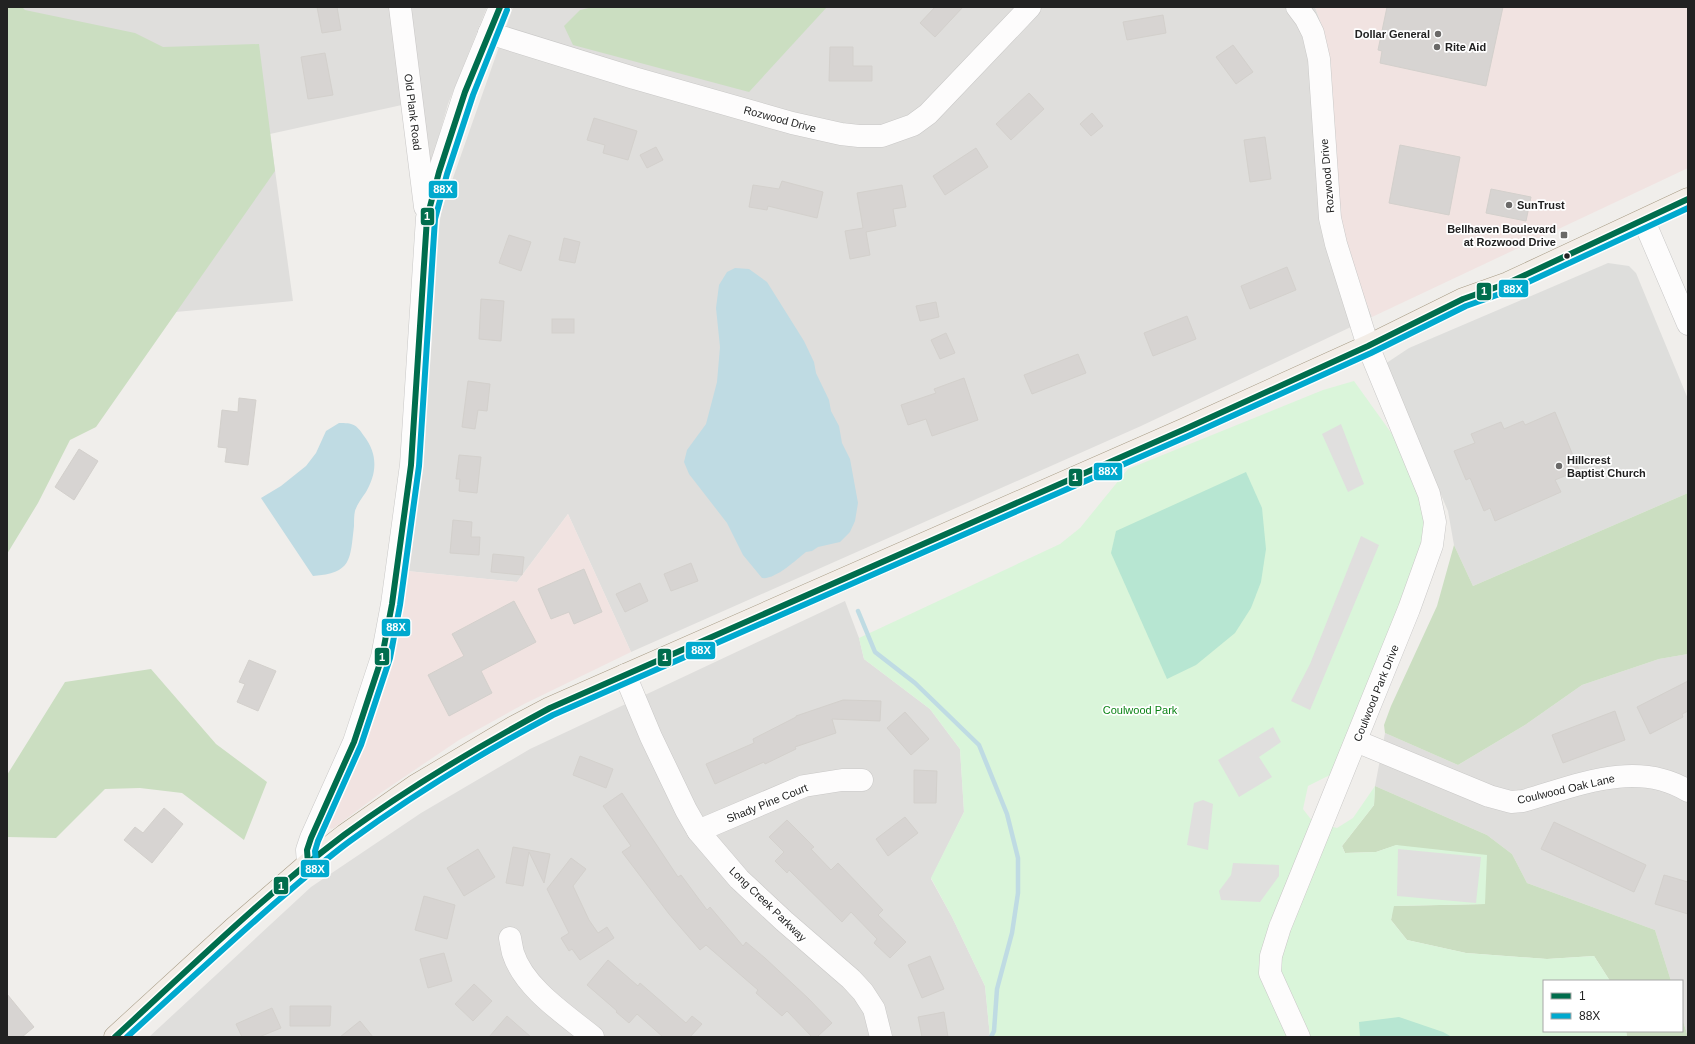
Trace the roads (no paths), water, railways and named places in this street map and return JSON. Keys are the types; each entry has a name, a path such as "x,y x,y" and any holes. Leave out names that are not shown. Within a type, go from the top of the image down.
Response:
{"main road":[{"path":"115,1037 234,928 308,864 345,835 446,766 525,721 625,675 1185,429 1368,346 1464,299 1508,283 1644,221 1688,199"}],"street":[{"name":"Old Plank Road","path":"400,7 427,218"},
{"path":"308,864 307,850 311,838 351,748 382,657 392,604 411,465 427,218 439,172 465,92 500,7"},
{"name":"Rozwood Drive","path":"489,33 634,78 792,123 840,134 882,136 913,125 928,114 1030,7"},
{"name":"Rozwood Drive","path":"1296,7 1306,19 1315,41 1319,59 1330,218 1336,244 1368,346"},
{"path":"1644,221 1688,324"},
{"name":"Coulwood Park Drive","path":"1299,1037 1270,973 1271,956 1280,927 1409,609 1430,552 1435,522 1429,494 1368,346"},
{"name":"Long Creek Parkway","path":"625,675 651,737 686,810 698,831 739,878 784,922 851,979 874,1009 881,1037"},
{"name":"Coulwood Oak Lane","path":"1356,742 1489,796 1511,802 1523,801 1595,780 1622,776 1644,776 1667,780 1688,791"},
{"name":"Shady Pine Court","path":"698,831 804,786 842,780 862,780"},
{"path":"510,938 513,954 522,970 537,990 593,1037"}],"water":[{"path":"735,268 749,269 767,282 804,341 814,362 816,373 829,400 831,411 839,426 842,443 850,459 858,503 855,521 850,532 840,542 818,547 812,551 806,552 779,573 767,578 762,578 743,555 727,523 689,474 684,462 687,450 706,424 717,382 720,347 716,308 719,285 727,272"},
{"path":"339,423 354,425 361,432 372,450 374,457 374,471 370,485 358,503 355,511 350,556 347,563 335,572 313,576 261,498 281,486 306,466 316,453 326,431"}],"waterway":[{"path":"858,611 875,652 915,683 979,745 1007,814 1018,858 1018,893 1012,933 997,989 994,1031 991,1037"}],"place":[{"name":"Dollar General","path":"1438,34"},
{"name":"Rite Aid","path":"1437,47"},
{"name":"SunTrust","path":"1509,205"},
{"name":"Bellhaven Boulevard at Rozwood Drive","path":"1564,235"},
{"name":"Hillcrest Baptist Church","path":"1559,466"}],"park label":[{"name":"Coulwood Park","path":"1140,710"}]}
